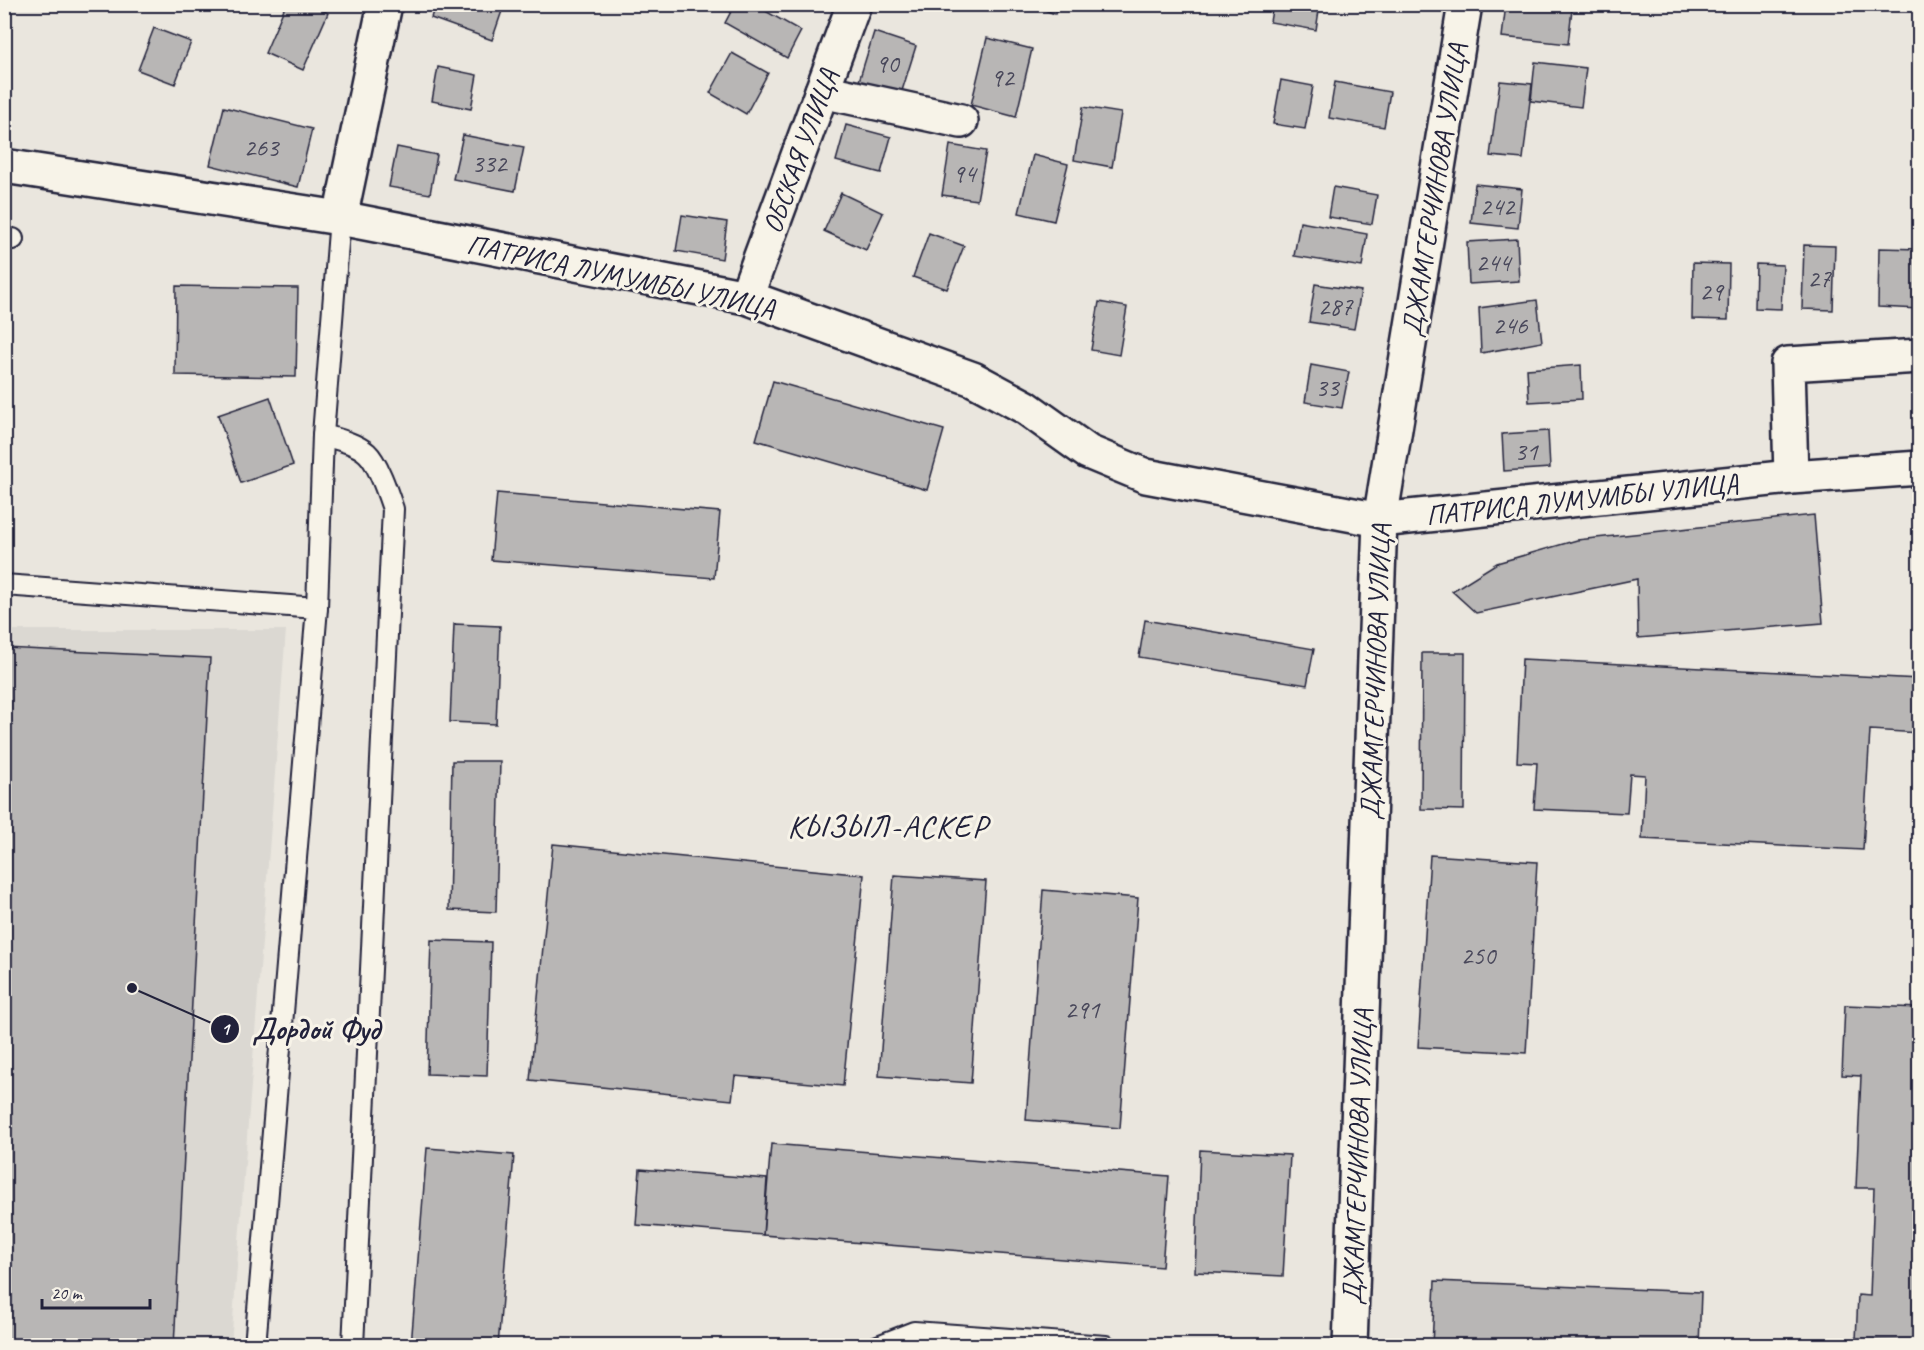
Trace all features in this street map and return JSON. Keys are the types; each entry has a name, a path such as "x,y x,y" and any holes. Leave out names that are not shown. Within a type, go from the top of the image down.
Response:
{"street":[{"path":"340,218 385,4"},
{"name":"ОБСКАЯ УЛИЦА","path":"746,297 854,4"},
{"name":"ДЖАМГЕРЧИНОВА УЛИЦА","path":"1350,1346 1380,520 1465,4"},
{"path":"822,91 961,121"},
{"name":"ПАТРИСА ЛУМУМБЫ УЛИЦА","path":"4,166 340,218 746,297 973,379 1026,407 1088,452 1146,476 1380,520 1791,477 1920,468"},
{"path":"1791,477 1788,364 1920,356"}],"lane":[{"path":"255,1346 317,608 323,435 340,218"},
{"path":"323,435 368,453 382,478 393,509 353,1346"},
{"path":"4,585 317,608"},
{"path":"878,1346 914,1332 1106,1346"}],"shaded area":[{"path":"5,630 286,630 231,1345 5,1346"}],"building":[{"path":"286,4 310,4 328,13 303,70 265,53"},
{"path":"435,4 494,4 503,8 492,40 431,18"},
{"path":"735,4 753,4 801,31 787,58 725,23"},
{"path":"1029,4 1059,4 1055,14"},
{"path":"1273,4 1320,4 1316,30 1270,22"},
{"path":"1506,4 1535,4 1572,9 1568,44 1502,37"},
{"path":"154,28 191,42 175,84 138,70"},
{"path":"874,32 916,46 901,94 859,81"},
{"path":"987,38 1032,49 1016,117 971,105"},
{"path":"732,53 768,73 746,114 710,93"},
{"path":"1535,62 1586,68 1581,107 1531,101"},
{"path":"438,67 477,75 471,109 432,101"},
{"path":"1281,80 1313,86 1305,129 1273,124"},
{"path":"1500,81 1532,84 1523,159 1490,156"},
{"path":"1335,82 1390,92 1384,127 1329,118"},
{"path":"224,107 312,129 298,187 210,165"},
{"path":"1083,107 1121,113 1112,167 1074,160"},
{"path":"846,125 891,137 881,173 836,161"},
{"path":"463,135 524,147 515,191 453,179"},
{"path":"950,145 986,151 977,200 942,195"},
{"path":"397,147 437,155 430,194 389,187"},
{"path":"1033,155 1068,164 1054,221 1019,213"},
{"path":"1475,184 1522,189 1518,228 1471,223"},
{"path":"1333,187 1377,195 1372,224 1328,217"},
{"path":"841,193 883,213 866,250 824,231"},
{"path":"682,215 727,222 722,259 676,251"},
{"path":"1300,222 1367,234 1362,267 1294,256"},
{"path":"929,233 964,246 947,289 913,277"},
{"path":"1517,239 1519,281 1469,284 1467,242"},
{"path":"1804,245 1835,246 1833,310 1802,309"},
{"path":"1879,248 1920,249 1920,309 1878,307"},
{"path":"1693,263 1729,264 1728,320 1692,319"},
{"path":"1756,264 1783,265 1781,309 1755,308"},
{"path":"1315,284 1361,291 1354,329 1309,322"},
{"path":"176,286 298,288 296,377 175,375"},
{"path":"1537,300 1542,342 1481,353 1479,308"},
{"path":"1099,302 1127,307 1119,355 1091,350"},
{"path":"1311,365 1349,372 1342,408 1305,402"},
{"path":"1581,365 1582,399 1529,402 1527,369"},
{"path":"773,381 944,430 927,490 756,440"},
{"path":"270,397 293,465 241,483 218,415"},
{"path":"1548,431 1550,468 1504,471 1502,434"},
{"path":"497,493 720,512 714,578 491,560"},
{"path":"1814,515 1823,623 1638,638 1637,579 1476,613 1452,591 1497,563 1577,540"},
{"path":"1145,620 1314,649 1307,685 1139,657"},
{"path":"454,624 500,626 496,724 450,722"},
{"path":"4,648 210,658 174,1346 4,1346"},
{"path":"1422,653 1465,653 1464,810 1421,809"},
{"path":"1522,659 1920,679 1920,733 1870,730 1863,850 1642,839 1645,775 1630,774 1627,813 1534,809 1537,763 1517,762"},
{"path":"452,761 500,761 496,912 449,910"},
{"path":"553,844 864,875 843,1086 735,1076 732,1100 530,1080"},
{"path":"1430,855 1537,862 1526,1053 1418,1047"},
{"path":"894,875 986,881 971,1083 879,1076"},
{"path":"1043,890 1138,898 1120,1128 1026,1120"},
{"path":"431,940 491,942 487,1076 427,1074"},
{"path":"1845,1005 1920,1008 1920,1342 1856,1340 1858,1295 1870,1296 1874,1188 1856,1188 1861,1076 1842,1075"},
{"path":"771,1144 1169,1176 1162,1267 763,1235"},
{"path":"427,1148 514,1155 498,1346 411,1346"},
{"path":"1200,1150 1290,1155 1283,1276 1195,1272"},
{"path":"640,1169 767,1179 763,1235 636,1225"},
{"path":"1435,1281 1701,1292 1699,1346 1432,1346"},
{"path":"1738,1340 1885,1346 1737,1346"}],"place":[{"name":"Дордой Фуд","path":"132,988"}],"district":[{"name":"КЫЗЫЛ-АСКЕР","path":"888,826"}]}
